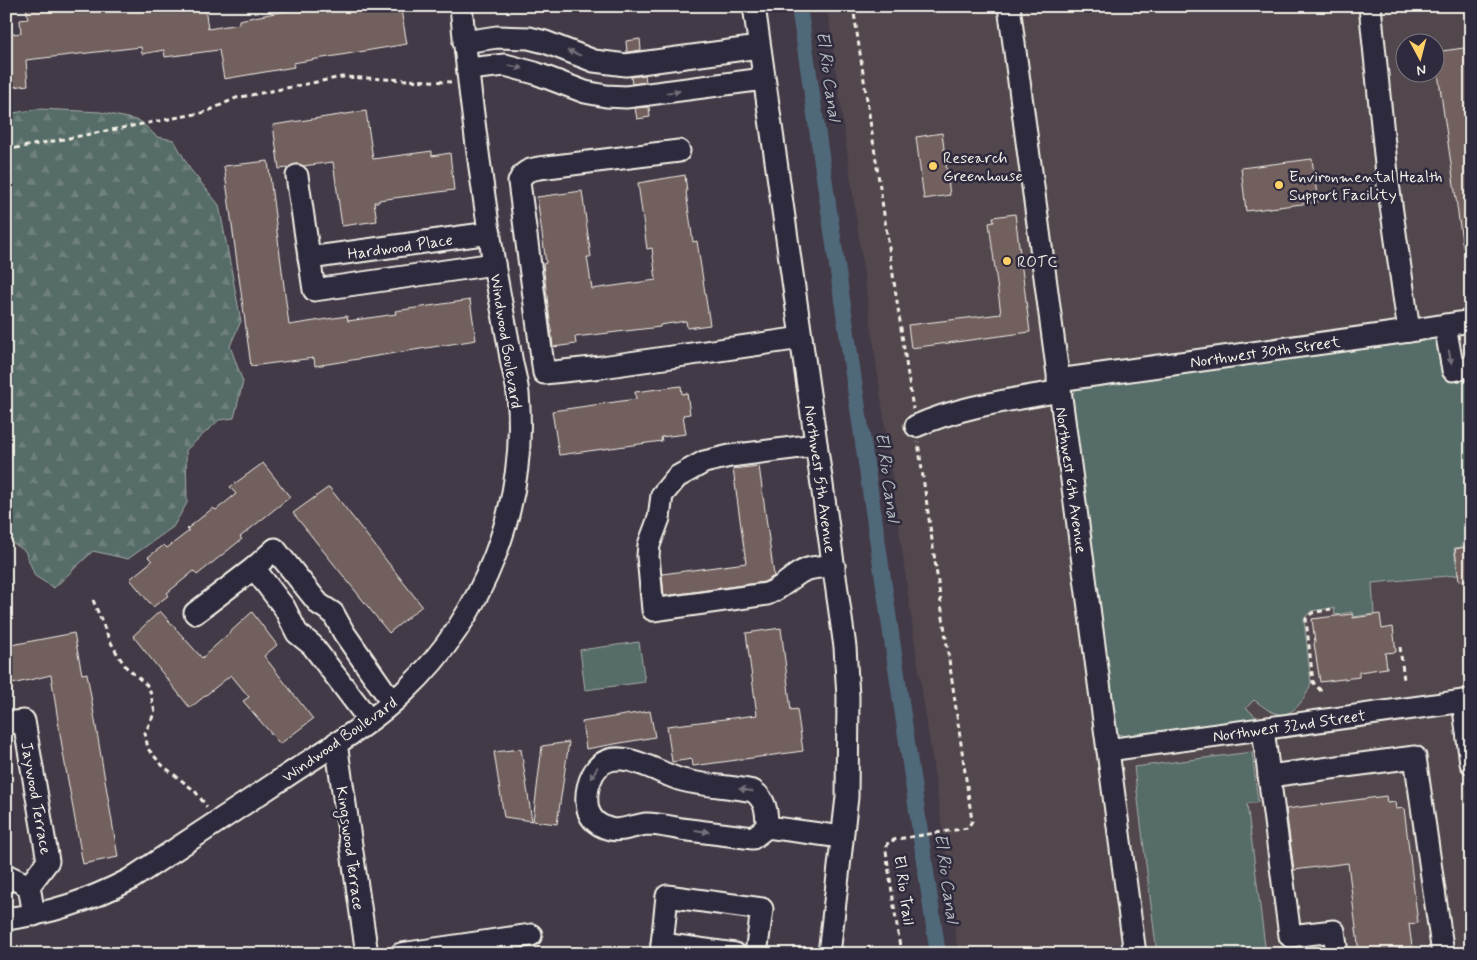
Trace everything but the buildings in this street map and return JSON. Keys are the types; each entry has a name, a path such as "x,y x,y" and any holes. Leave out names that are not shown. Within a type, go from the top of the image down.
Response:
{"street":[{"name":"Windwood Boulevard","path":"6,919 70,907 100,895 129,880 369,720 392,702 430,665 453,636 489,572 502,538 517,466 519,430 518,393 494,264 468,76 461,6"},
{"name":"Northwest 5th Avenue","path":"754,6 845,647 848,697 846,797 829,954"},
{"name":"Northwest 6th Avenue","path":"1009,6 1135,954"},
{"path":"1370,6 1388,184 1409,331"},
{"path":"464,42 497,37 529,38 545,42 594,61 610,64 641,64 760,48"},
{"path":"606,96 610,64"},
{"path":"468,76 505,65 519,67 585,92 606,96 644,96 764,79"},
{"path":"679,151 539,168 529,170 522,175 519,182 544,373 611,366 801,338"},
{"path":"297,176 314,290 494,264"},
{"name":"Hardwood Place","path":"310,258 490,233"},
{"path":"396,246 399,278"},
{"name":"Northwest 30th Street","path":"916,426 928,420 977,406 1059,386 1471,321"},
{"path":"1445,325 1453,370 1471,367"},
{"path":"816,446 730,456 704,462 677,477 662,495 658,518 649,545 648,556 653,610 767,594 776,591 808,568 834,566"},
{"path":"195,613 254,568 275,549 319,604 333,612 344,633 392,702"},
{"path":"254,568 284,607 297,633 312,645 369,720"},
{"path":"1467,701 1471,763"},
{"name":"Northwest 32nd Street","path":"1108,750 1467,701"},
{"name":"Jaywood Terrace","path":"6,724 24,721 48,862 29,886"},
{"path":"1263,729 1290,936 1334,931 1337,954"},
{"name":"Kingswood Terrace","path":"336,743 366,954"},
{"path":"1269,776 1415,757 1443,954"},
{"path":"768,827 764,803 753,790 684,781 622,758 611,759 602,763 596,769 587,790 588,812 593,820 612,830 648,824 753,838 768,827 842,837"},
{"path":"6,875 29,886 34,915"},
{"path":"735,954 661,949 667,896 762,909 756,954"},
{"path":"401,954 531,935"}],"path":[{"path":"6,150 206,112 236,98 342,77 468,76"},
{"path":"93,600 109,639 118,655 126,667 149,687 155,712 145,733 145,742 148,749 162,765 195,791 218,822"},
{"path":"1321,691 1313,682 1306,619 1312,613 1331,610"},
{"path":"1400,647 1404,680"},
{"name":"El Rio Trail","path":"901,954 886,851 888,842 959,830"}],"shaded area":[{"path":"827,6 1471,6 1471,954 958,954 945,846 913,630"}],"green space":[{"path":"40,109 101,112 140,121 157,137 174,140 190,169 219,205 241,321 230,346 243,382 234,418 219,420 186,450 187,503 173,527 128,559 93,551 54,588 35,576 25,551 6,538 6,114"},
{"path":"1441,338 1471,374 1471,523 1468,524 1470,542 1462,543 1462,547 1454,548 1458,575 1372,583 1374,614 1353,617 1352,612 1335,615 1334,608 1311,611 1304,619 1311,683 1306,695 1298,706 1287,713 1272,712 1254,700 1246,708 1260,720 1127,737 1119,734 1114,727 1070,398 1078,386"},
{"path":"639,642 645,682 585,690 580,650"},
{"path":"1252,752 1258,802 1247,804 1266,954 1157,954 1134,767"}],"waterway":[{"name":"El Rio Canal","path":"799,6 938,954"}],"place":[{"name":"Research Greenhouse","path":"933,166"},
{"name":"Environmental Health Support Facility","path":"1279,185"},
{"name":"ROTC","path":"1007,261"}]}
